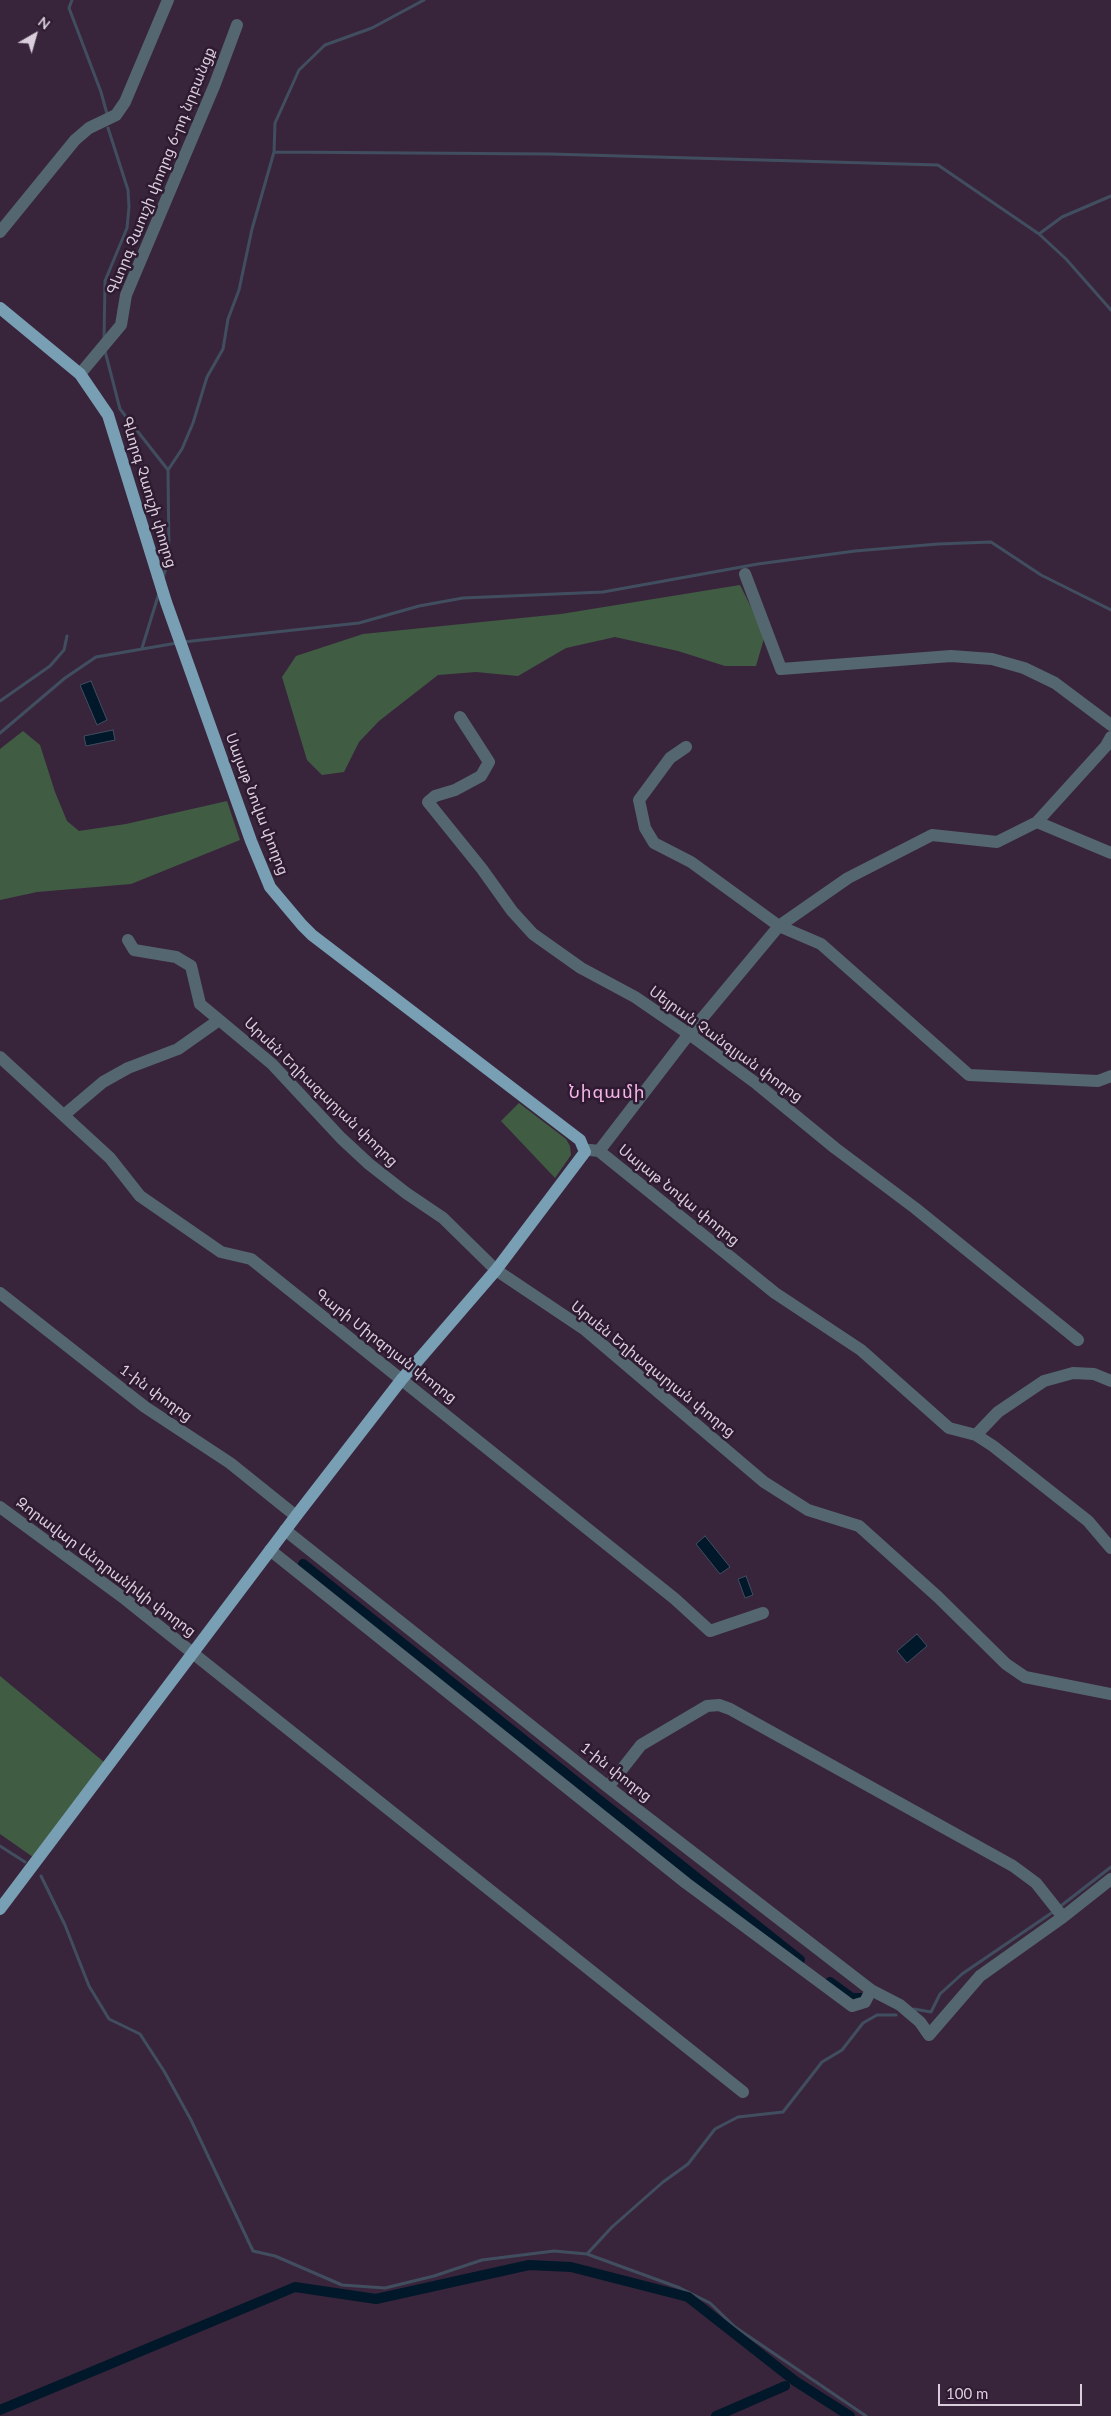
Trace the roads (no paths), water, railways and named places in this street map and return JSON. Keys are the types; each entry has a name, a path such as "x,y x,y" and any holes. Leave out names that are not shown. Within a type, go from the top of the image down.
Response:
{"main road":[{"name":"Գևորգ Չաուշի փողոց","path":"0,308 80,374 108,415 166,602"},
{"name":"Սայաթ Նովա փողոց","path":"166,602 251,841 270,887 312,935 592,1151"},
{"path":"0,1909 192,1652 402,1378 496,1270 592,1151"}],"street":[{"path":"0,232 75,140 89,128 116,115 125,102 168,0"},
{"name":"Գևորգ Չաուշի փողոց 6-րդ նրբանցք","path":"80,374 121,325 126,296 215,84 237,25"},
{"path":"744,574 781,669 950,656 992,659 1024,668 1055,683 1078,698 1111,725"},
{"name":"Սեյրան Չանգլյան փողոց","path":"460,717 489,762 481,776 454,790 435,796 428,802 512,911 533,934 581,968 635,998 690,1034 915,1208 1078,1340"},
{"path":"592,1151 779,926 848,878 932,835 997,842 1037,822 1106,746 1111,737"},
{"path":"686,747 670,758 639,800 645,828 654,843 691,862 779,926 820,944 969,1075 1098,1082 1111,1076"},
{"path":"1037,822 1111,853"},
{"name":"Արսեն Եղիազարյան փողոց","path":"128,940 134,950 176,958 191,966 200,1004 272,1064 341,1138 369,1164 406,1193 443,1218 496,1270 584,1329 764,1482 808,1510 859,1526 938,1597 1006,1664 1025,1677 1111,1694"},
{"path":"64,1115 103,1082 128,1068 178,1049 219,1020"},
{"name":"Գարի Միրզոյան փողոց","path":"0,1057 110,1158 140,1196 221,1252 251,1260 402,1378 675,1599 710,1631 763,1613"},
{"name":"Սայաթ Նովա փողոց","path":"592,1151 775,1293 861,1350 950,1428 976,1435 993,1446 1088,1521 1111,1548"},
{"name":"1-ին փողոց","path":"0,1293 144,1407 230,1463 296,1516"},
{"path":"976,1435 998,1412 1044,1381 1073,1372 1094,1374 1111,1381"},
{"name":"Զորավար Անդրանիկի փողոց","path":"0,1507 125,1599 743,2092"},
{"name":"1-ին փողոց","path":"285,1530 608,1787 871,1990 900,2005 920,2022 930,2035 980,1976 1063,1917"},
{"path":"270,1550 686,1883 852,2006 864,2002 871,1990"},
{"path":"481,1717 495,1699"},
{"path":"608,1787 641,1745 707,1706 719,1705 730,1709 1013,1866 1036,1883 1063,1917 1111,1879"}],"water":[{"path":"91,681 107,720 97,725 80,685"},
{"path":"113,730 115,740 86,746 84,736"},
{"path":"705,1536 730,1567 720,1574 696,1544"},
{"path":"746,1576 753,1595 745,1598 738,1579"},
{"path":"917,1634 927,1646 907,1663 897,1651"}],"waterway":[{"path":"72,0 69,8 101,92 107,114"},
{"path":"168,470 182,449 193,423 207,377 223,349 228,319 239,290 252,229 274,152 275,123 299,70 325,45 372,28 424,0"},
{"path":"104,340 105,281 127,228 129,207 128,190 108,128"},
{"path":"274,152 550,154 938,165 1039,234 1066,259 1111,310"},
{"path":"1039,234 1062,217 1111,196"},
{"path":"105,351 120,409 168,470 169,557 163,578"},
{"path":"183,642 359,623 419,606 463,598 603,592 758,564 855,551 938,544 991,542 1041,575 1111,610"},
{"path":"142,648 159,593"},
{"path":"0,701 50,666 64,650 67,636"},
{"path":"0,733 65,678 96,657 177,643"},
{"path":"303,1564 800,1960"},
{"path":"0,1846 25,1862"},
{"path":"1062,1905 1111,1867"},
{"path":"41,1876 65,1925 89,1986 109,2019 140,2034 164,2071 191,2120 253,2251 275,2256 342,2285 385,2288 434,2276 482,2260 554,2251 587,2254 680,2288 710,2303 735,2327 866,2416"},
{"path":"914,2009 931,2012 940,1994 962,1974 1053,1912"},
{"path":"830,1982 852,1998 862,1998"},
{"path":"587,2254 612,2227 663,2182 688,2164 715,2129 738,2117 783,2112 822,2062 842,2050 863,2023 877,2015 896,2015"},
{"path":"0,2410 295,2287 376,2299 529,2265 571,2267 688,2297 795,2381 850,2416"},
{"path":"716,2416 785,2386"}],"district":[{"name":"Նիզամի","path":"607,1092"}]}
